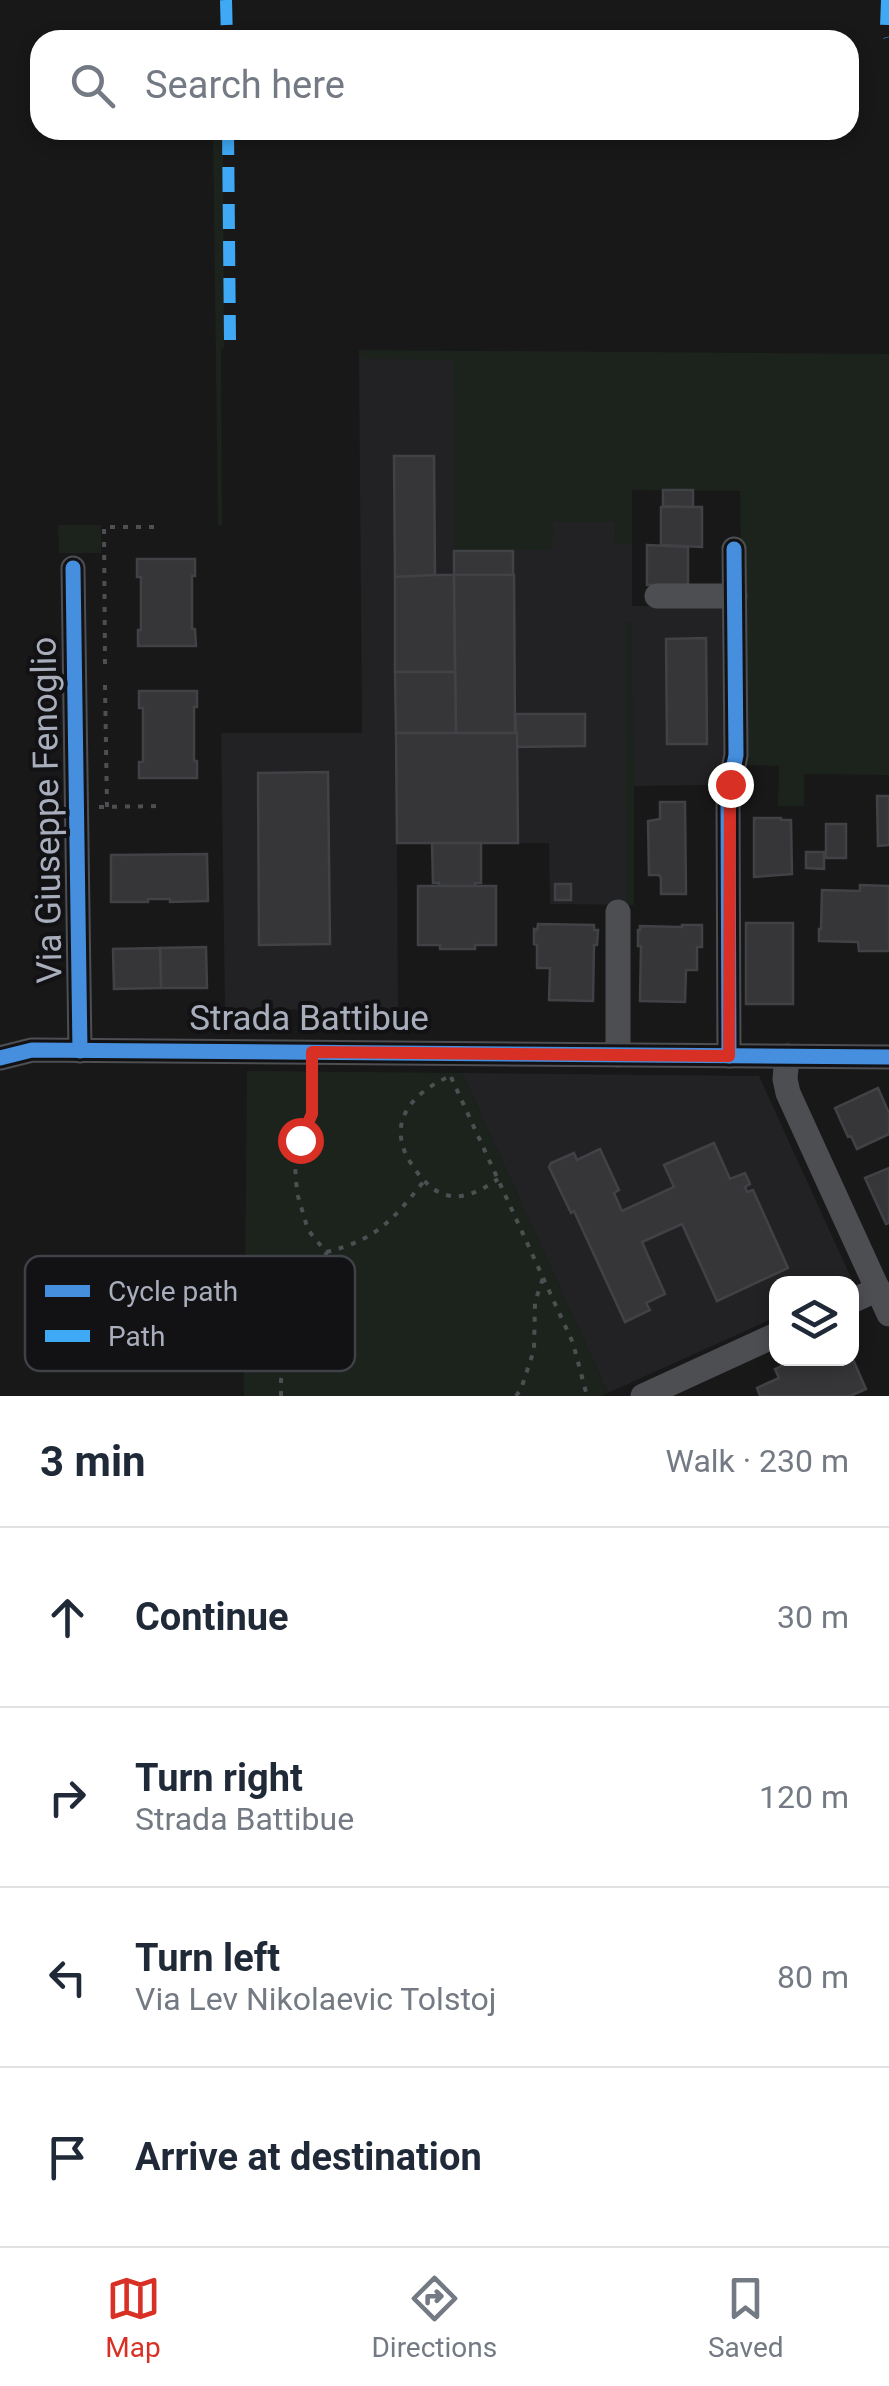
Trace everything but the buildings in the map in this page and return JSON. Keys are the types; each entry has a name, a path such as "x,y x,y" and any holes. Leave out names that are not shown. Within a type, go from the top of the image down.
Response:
{"street":[{"path":"729,1056 728,795 736,761 734,549"},
{"name":"Via Giuseppe Fenoglio","path":"73,568 80,1051"},
{"path":"657,596 735,596"},
{"path":"618,912 618,1055"},
{"name":"Strada Battibue","path":"0,1058 32,1050 312,1052 447,1065 618,1055 889,1057"},
{"path":"786,1056 788,1093 889,1314"},
{"path":"859,1298 878,1290"},
{"path":"643,1396 769,1338"}],"path":[{"path":"105,664 104,527 161,526"},
{"path":"105,685 107,807"},
{"path":"312,1052 312,1114 300,1140 295,1166 308,1230 326,1256"},
{"path":"498,1179 476,1193 456,1197 436,1193 401,1149 401,1122 407,1108 447,1065 573,1344 587,1396"},
{"path":"326,1252 355,1245 383,1228 424,1181"},
{"path":"516,1396 534,1350 535,1302 543,1278"},
{"path":"282,1396 283,1371"}],"shaded area":[{"path":"213,140 223,140 222,525 218,525"},
{"path":"359,350 889,354 889,775 804,774 804,806 778,806 779,766 744,765 740,491 632,490 632,544 616,544 615,522 553,522 552,550 454,551 453,360 359,358"},
{"path":"359,358 613,361 616,544 632,544 632,606 727,606 728,764 710,785 634,786 634,905 550,904 549,843 397,843 398,1010 225,1009 221,733 362,733"},
{"path":"58,525 101,525 101,553 59,553"},
{"path":"625,622 632,622 634,905 626,905"},
{"path":"247,1071 462,1073 608,1393 244,1396 244,1371 355,1371 355,1256 245,1256"},
{"path":"462,1073 759,1076 850,1276 769,1276 769,1320 608,1393"}],"marked path":[{"path":"226,0 227,30"},
{"path":"887,0 889,37"},
{"path":"228,140 230,342"}],"cycle path":[{"path":"729,1056 728,795 736,755 734,549"},
{"path":"73,568 80,1051"},
{"path":"0,1058 32,1050 889,1057"}],"route":[{"path":"300,1140 312,1114 312,1052 729,1056 730,784"}]}
